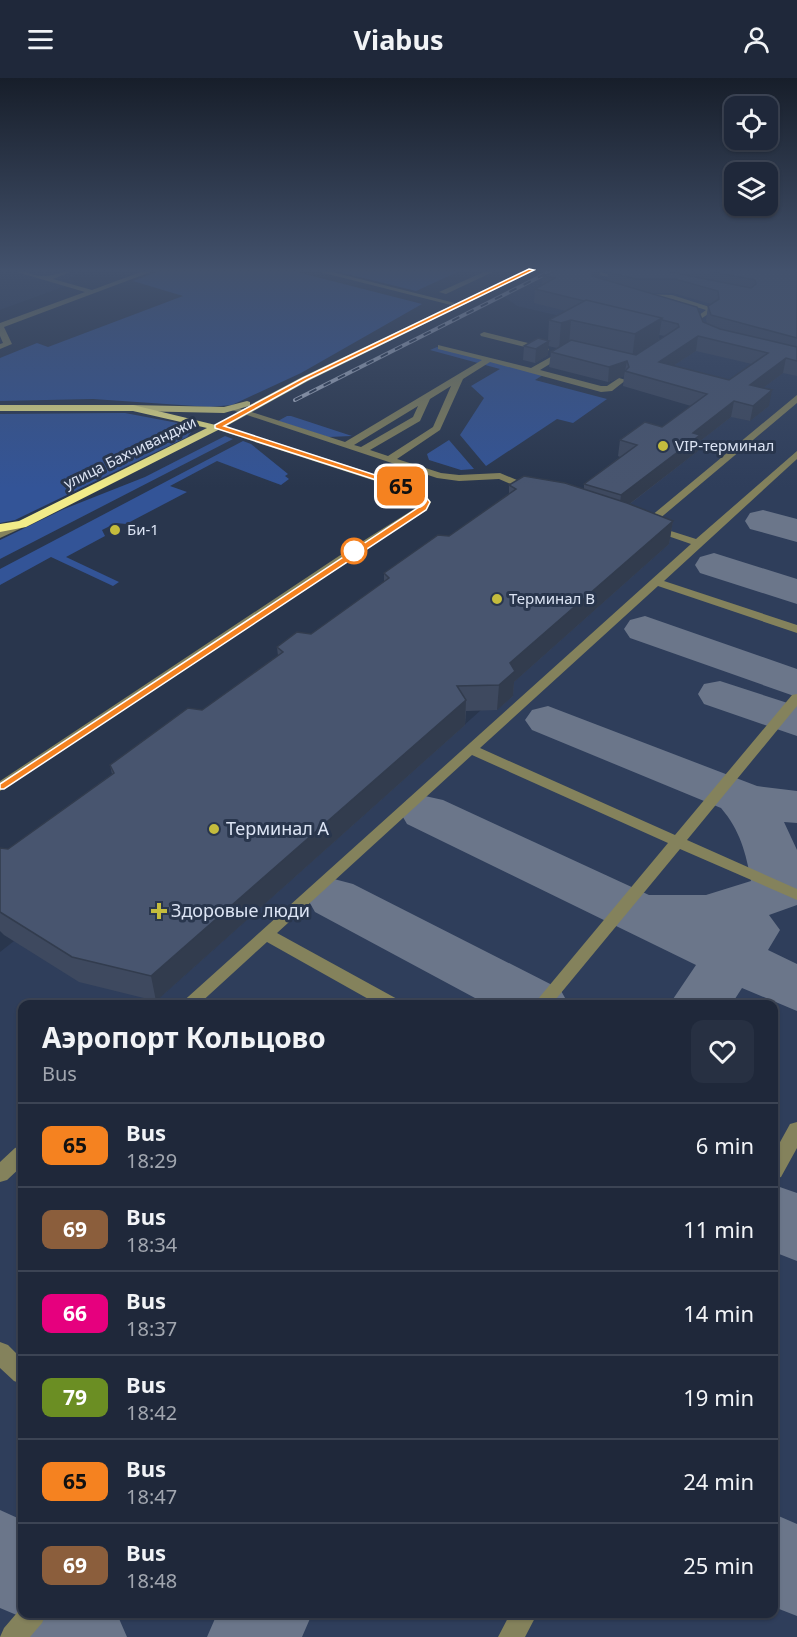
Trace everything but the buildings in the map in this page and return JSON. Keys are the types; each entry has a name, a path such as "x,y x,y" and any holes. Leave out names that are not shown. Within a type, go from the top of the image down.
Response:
{"highway":[{"path":"0,408 132,408 218,427"},
{"name":"улица Бахчиванджи","path":"22,524 218,427"},
{"path":"0,528 22,524"}],"main road":[{"name":"улица Бахчиванджи","path":"218,427 239,413 378,343"},
{"path":"132,408 239,413"}],"street":[{"path":"518,343 561,354"},
{"path":"441,347 604,390 622,380"},
{"path":"532,371 568,349 579,352"},
{"path":"346,446 402,415 427,395 489,360"},
{"path":"372,458 389,460 437,428 459,376"},
{"path":"361,451 417,419 427,395"},
{"path":"698,543 639,524 797,398"},
{"path":"239,413 454,483 502,478"},
{"path":"239,413 440,476 502,478 541,493"},
{"path":"0,787 423,508 426,502 420,495 407,488 218,427"},
{"path":"192,1000 472,750 797,454"},
{"name":"улица Бахчиванджи","path":"0,535 22,524"},
{"path":"656,582 797,629"},
{"path":"545,1000 797,698"},
{"path":"472,750 676,843 797,895"},
{"path":"265,934 384,1000"},
{"path":"778,1164 797,1130"},
{"path":"0,1174 18,1158"},
{"path":"0,1353 18,1369"},
{"path":"12,1637 29,1618"},
{"path":"511,1637 522,1618"}],"shaded area":[{"path":"37,343 48,347 59,343 354,343 301,373 232,405 210,407 93,399 0,401 0,358"},
{"path":"697,343 797,343 797,1637 0,1637 0,952 14,941 154,1000 18,1000 18,1618 778,1618 778,1000 157,1000 481,710 497,710 512,696 508,687 585,512 662,472 668,474 689,453 697,452 690,449 729,416 750,421 653,367 702,344"},
{"path":"437,347 543,375 535,380 607,399 573,423 557,419 486,466 460,435 484,398 471,386 500,369 430,350"},
{"path":"125,413 178,423 192,431 187,437 15,520 0,523 0,414"},
{"path":"287,416 352,436 328,437 278,421"},
{"path":"225,436 233,439 0,559 0,540 64,509 145,477"},
{"path":"449,440 474,469 461,470 429,460 427,454"},
{"path":"243,441 251,444 288,474 285,476 289,479 281,485 217,461 170,486 187,492 126,524 116,523 102,530 105,536 66,557 119,582 113,586 51,557 0,585 0,569"}],"taxiway":[{"path":"763,521 797,531"},
{"path":"714,565 797,592"},
{"path":"645,629 797,684"},
{"path":"720,694 797,722"},
{"path":"548,720 739,797"},
{"path":"648,915 708,915 780,891 768,840 757,819 739,797"},
{"path":"739,797 763,804 797,807"},
{"path":"425,812 732,958"},
{"path":"334,898 529,1000"},
{"path":"732,958 752,930"},
{"path":"703,1000 732,958"},
{"path":"732,958 797,989"},
{"path":"778,1218 797,1229"},
{"path":"0,1553 18,1570"},
{"path":"778,1560 797,1573"},
{"path":"65,1618 82,1637"},
{"path":"252,1637 265,1618"}],"railway":[{"path":"295,400 409,343"}],"bus line":[{"name":"65","path":"0,787 343,558 423,508 426,502 420,495 407,488 218,427 305,379 378,343"}],"place":[{"name":"VIP-терминал","path":"663,446"},
{"name":"Би-1","path":"115,530"},
{"name":"Терминал B","path":"497,599"},
{"name":"Терминал А","path":"214,829"},
{"name":"Здоровые люди","path":"159,911"}]}
